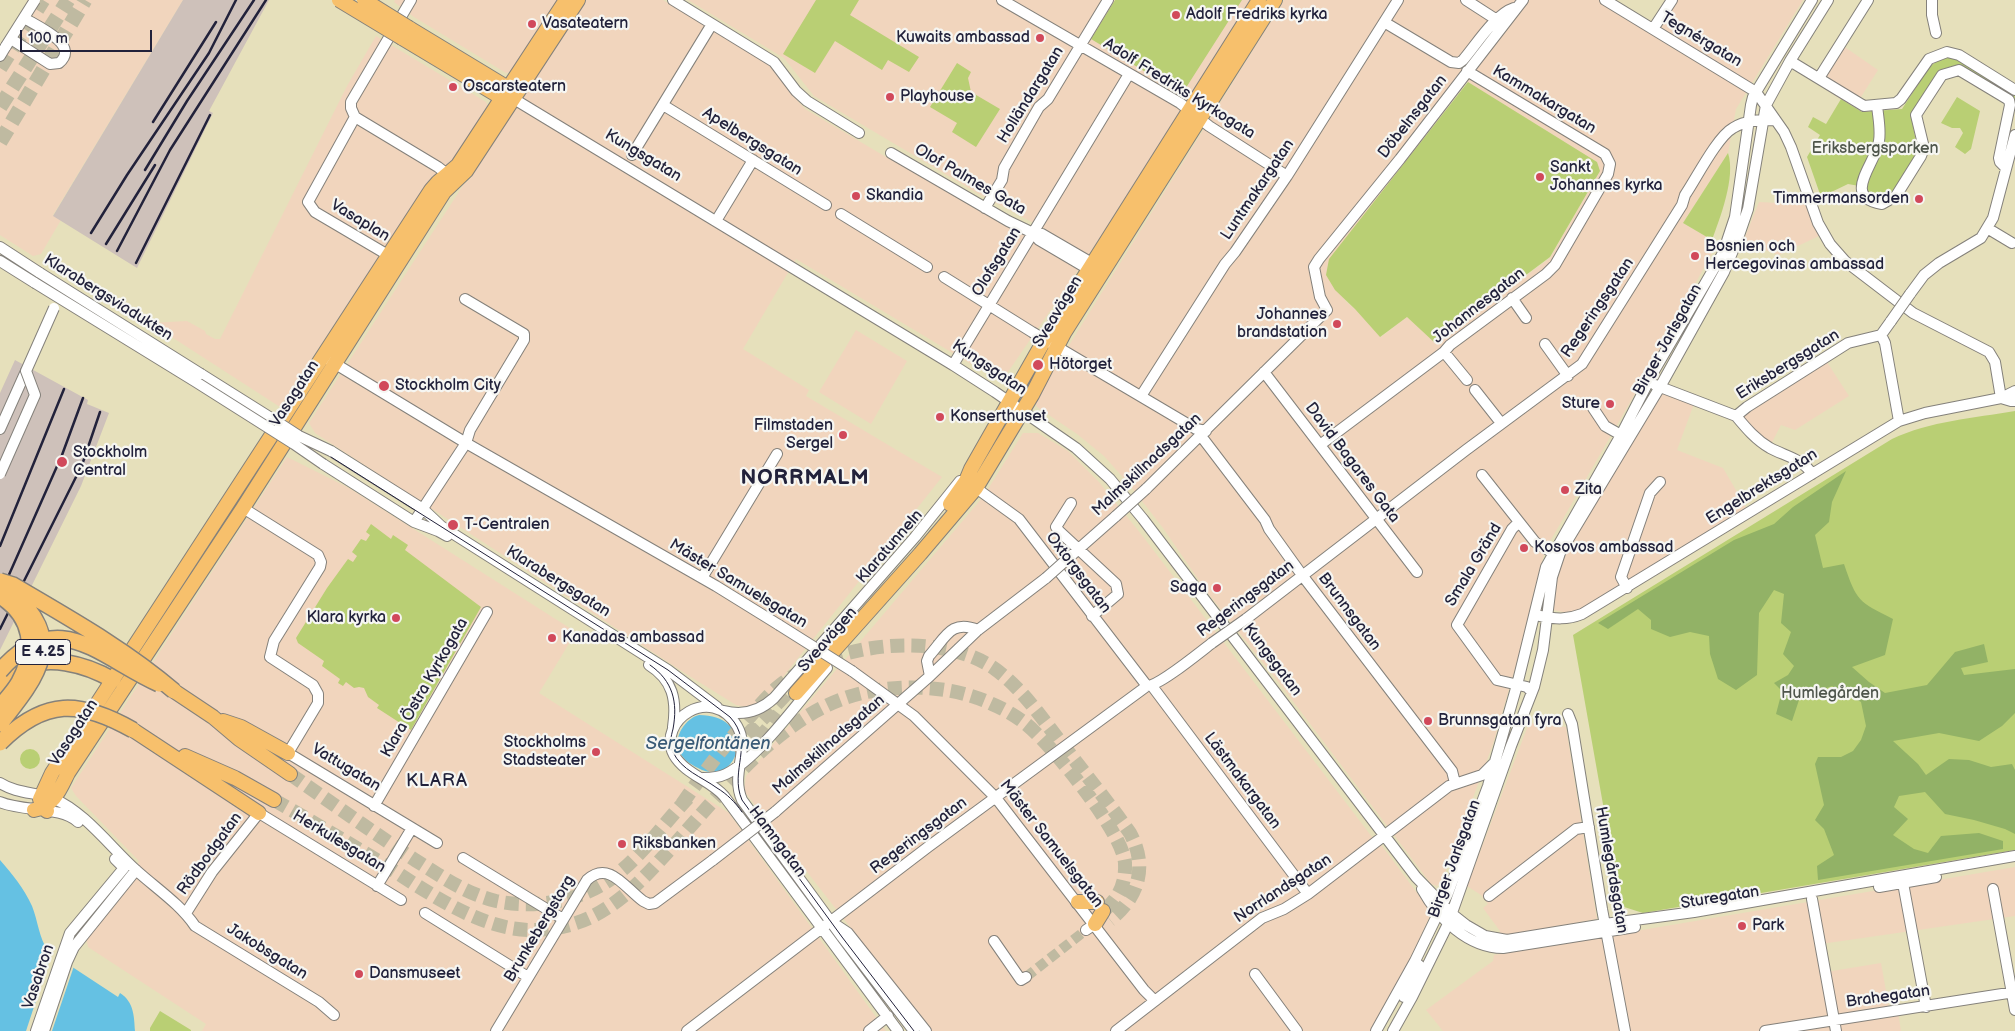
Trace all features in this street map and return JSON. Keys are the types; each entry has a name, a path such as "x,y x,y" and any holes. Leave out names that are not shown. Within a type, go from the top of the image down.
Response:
{"highway":[{"path":"0,582 13,585 111,643 146,666 174,691"},
{"name":"E 4.25","path":"0,582 23,601 31,612 42,639 43,654 34,679 0,724"},
{"name":"E 4.25","path":"0,596 20,612 25,622 30,642 30,656 25,669 18,683 0,707"},
{"path":"0,671 10,659 30,645 50,639 62,638 86,644 140,675 174,691"},
{"path":"0,687 17,670 46,661 89,670 113,680"},
{"path":"0,743 31,717 51,710 66,708 97,712 139,734"}],"main road":[{"path":"339,0 405,33"},
{"path":"364,0 405,33"},
{"name":"Vasagatan","path":"44,805 68,773 143,659 237,504 395,259 444,192 466,170 508,95 566,0"},
{"name":"Vasagatan","path":"395,259 431,190 458,165 578,0"},
{"name":"Sveavägen","path":"1195,115 1259,0"},
{"name":"Sveavägen","path":"971,469 1008,402 1051,343 1195,115 1275,0"},
{"name":"Kungsgatan","path":"405,33 508,95"},
{"path":"444,192 447,174"},
{"name":"Sveavägen","path":"920,554 976,488 1022,411 1051,343"},
{"name":"Klaratunneln","path":"920,554 794,691 952,502 966,481 971,469"},
{"name":"Vasagatan","path":"44,805 52,773 140,639 237,504"},
{"path":"140,639 146,646 143,659"},
{"path":"112,706 113,698 118,689 113,680"},
{"path":"174,691 213,717 239,739 290,774"},
{"path":"213,717 241,727 288,753"},
{"path":"139,734 235,778 274,800"},
{"path":"139,734 258,813"},
{"path":"1078,902 1103,911 1091,927"}],"street":[{"path":"0,56 35,0"},
{"path":"411,0 351,102 351,108 356,116 438,166 447,174"},
{"path":"673,0 774,62 796,91 807,101 859,133"},
{"name":"Adolf Fredriks Kyrkogata","path":"1002,0 1129,74 1287,176"},
{"name":"Holländargatan","path":"985,208 1002,180 1004,168 1039,108 1048,99 1108,0"},
{"name":"Luntmakargatan","path":"1141,396 1225,264 1287,176 1398,0"},
{"path":"1466,0 1497,20"},
{"name":"Tegnérgatan","path":"1605,0 1756,92 1766,104 1791,147 1818,223 1830,244 1844,261 1913,314 1989,352 1996,362 2001,398"},
{"path":"1653,29 1672,0"},
{"name":"Birger Jarlsgatan","path":"1386,1031 1409,988 1444,914 1488,786 1518,685 1546,567 1729,238 1736,217 1750,105 1812,0"},
{"name":"Birger Jarlsgatan","path":"1393,1031 1412,997 1532,692 1540,666 1552,577 1560,553 1660,387 1724,272 1737,241 1752,194 1766,104 1828,0"},
{"path":"1819,78 1868,0"},
{"path":"1932,0 1932,15 1936,33"},
{"name":"Döbelnsgatan","path":"1384,22 1451,62 1459,62 1463,60 1497,20 1508,10 1520,4"},
{"name":"Döbelnsgatan","path":"1328,310 1320,297 1314,267 1330,244 1520,4"},
{"path":"10,39 50,64 59,63 64,57 66,53 63,44 24,18"},
{"path":"632,155 712,24"},
{"path":"1790,61 1864,106 1896,103 1901,99 1929,59 1947,52 1959,55 2015,90"},
{"path":"1877,105 1879,141 1875,156 1862,182 1864,195 1868,200 1882,204 1896,196 1924,148 1916,115 1942,75 1959,70 2009,100 2010,105 1999,158 2006,168"},
{"name":"Kammakargatan","path":"1467,71 1605,154"},
{"name":"Olofsgatan","path":"953,365 1009,269 1034,233 1129,74"},
{"name":"Kungsgatan","path":"508,95 953,365 1076,448 1122,492 1444,914"},
{"name":"Apelbergsgatan","path":"663,105 826,205"},
{"name":"Vasaplan","path":"356,116 308,202 314,212 395,259"},
{"path":"1748,122 1775,120"},
{"name":"Regeringsgatan","path":"687,1031 928,847 1246,619 1501,423 1568,376 1582,364 1591,351 1682,205 1685,196 1724,136 1734,127 1748,122"},
{"path":"1899,421 1885,343 1881,335 1924,275 1939,263 1981,238 1993,218 2015,135"},
{"name":"Olof Palmes Gata","path":"892,153 985,208 1034,233 1042,234 1096,270"},
{"name":"Johannesgatan","path":"1320,445 1444,352 1450,345 1555,265 1608,174 1610,164 1605,154"},
{"path":"716,221 753,160"},
{"path":"841,214 927,267"},
{"path":"1987,228 2012,243"},
{"name":"Klarabergsviadukten","path":"0,248 64,288 121,330 198,378 300,436 332,451"},
{"name":"Klarabergsviadukten","path":"0,261 58,298 121,330"},
{"path":"944,277 1204,434"},
{"path":"0,429 64,288"},
{"path":"1512,298 1526,318"},
{"path":"414,522 466,443 470,430 524,340 524,334 465,299"},
{"name":"Malmskillnadsgatan","path":"649,904 663,899 774,812 899,704 978,630 1065,562 1204,434 1328,310"},
{"name":"Eriksbergsgatan","path":"1650,382 1736,416 1747,407 1848,344 1881,335"},
{"path":"1545,344 1568,376"},
{"path":"1444,352 1466,380"},
{"name":"Mäster Samuelsgatan","path":"329,361 466,443 702,578 852,671 899,704 914,716 996,798 1078,902 1091,927 1155,1001"},
{"path":"0,474 35,395 26,371"},
{"name":"David Bagares Gata","path":"1264,372 1417,572"},
{"name":"Klarabergsviadukten","path":"198,378 323,464"},
{"path":"1475,390 1501,423"},
{"name":"Engelbrektsgatan","path":"1534,615 1560,619 1576,617 1627,588 1899,421 1926,413 2001,398 2015,391"},
{"name":"Engelbrektsgatan","path":"2001,398 2011,402 2015,401"},
{"path":"1593,408 1605,426 1621,435"},
{"path":"1736,416 1749,432 1768,447 1807,465 1812,474"},
{"name":"Brunnsgatan","path":"1204,434 1302,575 1452,771 1455,783"},
{"name":"Klarabergsgatan","path":"332,451 423,508 441,526 668,670 720,709"},
{"path":"702,578 777,454"},
{"name":"Klarabergsgatan","path":"323,464 414,522 438,531 660,672 670,684 674,696 675,713 672,731"},
{"name":"Sveavägen","path":"720,709 736,713 747,713 765,705 774,698 889,567 971,469"},
{"path":"1482,475 1535,542 1553,553"},
{"path":"1627,588 1621,577 1650,493 1660,482"},
{"name":"Oxtorgsgatan","path":"976,488 1019,519 1092,616 1150,686"},
{"path":"1071,503 1056,527 1116,584 1118,594 1092,616"},
{"path":"237,504 318,555 321,562 320,567 274,641 270,657 313,685 318,694 318,703 288,753"},
{"name":"Smala Gränd","path":"1518,685 1498,680 1457,625 1512,529 1519,522"},
{"name":"Sveavägen","path":"739,766 750,757 782,722 913,568 920,554"},
{"name":"Klara Östra Kyrkogata","path":"374,806 486,612"},
{"path":"930,676 927,661 929,656 953,629 959,625 978,630"},
{"path":"1518,685 1529,688 1532,692"},
{"name":"Lästmakargatan","path":"1150,686 1308,894"},
{"path":"708,706 720,709 733,720 741,736 742,748 739,766 720,776 703,778 685,767 675,756 671,745 672,731 681,718 694,709 708,706"},
{"name":"Humlegårdsgatan","path":"1568,714 1572,724 1625,1031"},
{"name":"Vattugatan","path":"288,753 438,843"},
{"name":"Norrlandsgatan","path":"1116,1031 1262,918 1284,909 1308,894 1455,783 1480,776 1494,763"},
{"name":"Hamngatan","path":"739,766 737,788 742,800 914,1031"},
{"name":"Hamngatan","path":"703,778 724,796 898,1031"},
{"path":"0,783 75,820 124,868 75,936"},
{"path":"0,802 15,807 44,805"},
{"name":"Jakobsgatan","path":"44,805 85,820 136,870 186,913 195,926 321,1003 334,1015"},
{"name":"Herkulesgatan","path":"258,813 401,900"},
{"name":"Rödbodgatan","path":"186,913 212,872 258,813"},
{"path":"1489,896 1576,829 1589,827"},
{"path":"378,886 412,828"},
{"name":"Sturegatan","path":"1606,927 2015,856"},
{"path":"463,858 563,919"},
{"name":"Sturegatan","path":"1444,914 1479,933 1499,940 1507,940 1812,898 2015,862"},
{"path":"75,936 136,870"},
{"name":"Brunkebergstorg","path":"496,1031 587,880 598,872 607,872 637,897 649,904"},
{"path":"1903,883 1926,1007"},
{"path":"1993,889 2015,1010"},
{"path":"1812,898 1836,1031"},
{"path":"425,913 528,977"},
{"name":"Birger Jarlsgatan","path":"1376,1031 1444,914"},
{"name":"Hamngatan","path":"832,922 848,933 926,1031"},
{"name":"Hamngatan","path":"823,928 838,940 909,1031"},
{"name":"Vasabron","path":"36,1031 67,951 75,936"},
{"path":"994,942 1021,980 1026,976"},
{"name":"Vasabron","path":"44,1031 67,951"},
{"path":"1255,974 1297,1031"},
{"name":"Brahegatan","path":"1765,1031 2013,992"},
{"path":"869,1031 888,1016"}],"shaded area":[{"path":"28,0 183,0 53,215 61,220 41,254 33,256 0,235 0,47"},
{"path":"183,0 269,0 209,111 213,113 137,268 53,216"},
{"path":"395,0 558,0 512,72 506,73 414,17 394,2"},
{"path":"586,0 663,0 774,67 789,91 805,109 886,157 1008,222 1081,266 1001,382 796,259 743,349 809,390 806,396 942,477 767,697 754,705 746,707 736,705 691,677 315,433 309,423"},
{"path":"688,0 1252,0 1088,256 814,96 784,58"},
{"path":"1284,0 1603,0 1652,30 1671,0 1803,0 1736,109 1728,153 1683,223 1712,240 1713,251 1644,378 1545,550 1517,662 1493,744 1442,881 1437,886 1431,884 1283,688 1207,592 1163,528 1128,483 1104,456 1077,434 1037,407 1035,400","holes":["1467,82 1597,162 1600,171 1550,258 1436,343 1407,317 1381,337 1345,301 1408,159"]},
{"path":"376,36 486,102 488,106 453,161 429,181 280,407 150,323 187,321 215,339 220,339 347,86"},
{"path":"1836,41 1878,70 1854,108 1810,79 1814,72 1818,71"},
{"path":"1759,202 1800,204 1810,202 1823,234 1779,255 1743,242"},
{"path":"856,330 907,361 871,424 819,392"},
{"path":"1825,359 1849,396 1795,430 1781,425 1769,448 1735,417"},
{"path":"15,360 88,400 87,404 109,413 81,486 0,650 0,393"},
{"path":"1663,389 1695,401 1677,450 1723,468 1747,509 1572,614 1554,610 1551,606 1555,578 1564,557"},
{"path":"1023,433 1038,433 1068,451 1099,482 1429,909 1430,916 1410,959 1372,1031 931,1031 744,791 746,776 983,497"},
{"path":"287,457 349,488 576,632 539,693 729,813 886,1031 202,1031 206,1024 88,947 85,934 123,890 139,861 76,796 71,788"},
{"path":"1529,723 1566,727 1597,919 1505,936 1498,935 1500,931 1483,908 1488,904 1481,895 1467,886"},
{"path":"2015,867 2015,916 1821,944 1826,972 1881,963 1890,1013 1898,1012 1901,1031 1443,1031 1426,1010 1493,961 1494,955"}],"green space":[{"path":"816,0 859,0 850,15 919,57 909,72 888,60 882,70 835,41 815,73 783,54"},
{"path":"1115,0 1242,0 1182,94 1091,39"},
{"name":"Eriksbergsparken","path":"1944,57 1957,59 2015,93 2015,100 1957,65 1939,70 1911,116 1918,152 1894,193 1881,201 1874,198 1865,187 1848,184 1821,197 1807,157 1820,135 1808,127 1813,117 1826,124 1841,99 1862,112 1902,109 1930,66"},
{"path":"957,63 971,72 968,78 971,92 1000,109 976,147 952,132 957,123 930,107"},
{"path":"1468,82 1597,162 1600,171 1550,257 1435,343 1407,317 1380,337 1335,290 1326,275 1329,259"},
{"path":"1957,97 1980,111 1971,149 1965,154 1955,147 1963,133 1960,128 1952,128 1941,123"},
{"path":"1728,153 1730,163 1729,185 1712,240 1683,223"},
{"name":"Humlegården","path":"2015,411 2015,850 1643,913 1621,906 1573,635 1892,439 1937,424"},
{"path":"1846,471 1832,502 1829,522 1815,535 1823,568 1844,564 1852,586 1860,599 1893,619 1885,655 1852,667 1885,693 1927,685 1955,652 1984,644 1988,662 1961,668 1964,675 2015,669 2015,713 2002,726 1979,741 1939,733 1893,741 1918,764 1926,775 1949,759 1969,760 1991,767 2012,764 2015,770 2015,834 2005,829 1974,820 1945,814 1925,792 1899,796 1894,807 1908,819 1893,835 1914,849 1928,853 1941,836 1979,833 2003,841 2003,849 1818,880 1817,866 1834,855 1824,829 1815,820 1824,805 1815,764 1818,757 1841,757 1853,751 1861,740 1866,726 1861,702 1832,686 1799,700 1792,721 1776,714 1782,691 1774,683 1788,675 1794,666 1783,654 1791,632 1781,623 1784,594 1774,590 1759,613 1757,675 1736,690 1718,679 1710,654 1709,636 1690,632 1670,637 1651,629 1651,620 1638,609 1608,629 1598,623 1734,540 1774,524 1793,507"},
{"path":"371,524 391,539 393,535 408,545 405,550 481,607 411,730 377,708 379,705 368,697 364,688 354,688 346,682 343,686 338,683 340,679 322,666 324,661 298,643 296,638 327,588 348,559 353,562 357,556 352,552 361,539 366,541 370,535 366,532"},
{"path":"26,749 34,749 40,755 40,763 34,769 26,769 20,763 20,755"},
{"path":"160,1011 191,1030 191,1031 150,1031"}],"water":[{"name":"Sergelfontänen","path":"699,715 718,718 730,727 736,738 737,750 732,761 724,769 712,772 698,768 687,761 680,753 678,745 679,734 685,724"},
{"path":"0,860 29,899 48,951 118,997 120,993 125,997 131,1005 135,1031 0,1031"}],"pier":[{"path":"52,952 74,966 52,1031 26,1031"}],"tunnel":[{"path":"0,68 43,0"},
{"path":"0,107 68,0"},
{"path":"0,142 85,0"},
{"path":"682,804 721,751 769,695 800,672 826,660 854,651 885,646 915,646 944,649 971,656 995,669 1023,695 1130,833 1139,857 1138,880 1128,901 1110,920"},
{"path":"274,800 370,856 428,893 470,915 514,929 559,928 597,914 630,891 761,751 786,730 813,713 842,699 872,691 903,688 949,691 978,698 1018,718 1052,750 1084,789 1112,831 1121,849 1125,863 1123,884 1117,896 1103,911"},
{"path":"733,750 791,689"},
{"path":"746,756 779,714"},
{"path":"290,774 444,878 474,894 496,901 512,903 546,903 562,900 578,896 608,881 639,854 688,798"},
{"path":"1026,977 1086,930"}],"tram line":[{"path":"331,457 668,670 730,717 741,737 738,778 742,800 842,937 914,1031"},
{"path":"650,665 664,678 672,693 675,710 671,737 673,752 681,764 721,790 742,812"}],"railway":[{"path":"91,233 127,175 209,53 236,0"},
{"path":"145,170 187,101 254,0"},
{"path":"117,251 170,150 266,0"},
{"path":"153,122 216,22"},
{"path":"136,263 210,115"},
{"path":"106,244 155,165"},
{"path":"0,546 64,389"},
{"path":"0,595 62,455 83,398"},
{"path":"0,629 82,465 100,412"}],"place":[{"name":"Adolf Fredriks kyrka","path":"1176,15"},
{"name":"Vasateatern","path":"532,24"},
{"name":"Kuwaits ambassad","path":"1040,38"},
{"name":"Oscarsteatern","path":"453,87"},
{"name":"Playhouse","path":"890,97"},
{"name":"Sankt Johannes kyrka","path":"1540,177"},
{"name":"Skandia","path":"856,196"},
{"name":"Timmermansorden","path":"1919,199"},
{"name":"Bosnien och Hercegovinas ambassad","path":"1695,256"},
{"name":"Johannes brandstation","path":"1337,324"},
{"name":"Hötorget","path":"1038,365"},
{"name":"Stockholm City","path":"384,386"},
{"name":"Sture","path":"1610,404"},
{"name":"Konserthuset","path":"940,417"},
{"name":"Filmstaden Sergel","path":"843,435"},
{"name":"Stockholm Central","path":"62,462"},
{"name":"Zita","path":"1565,490"},
{"name":"T-Centralen","path":"453,525"},
{"name":"Kosovos ambassad","path":"1524,548"},
{"name":"Saga","path":"1217,588"},
{"name":"Klara kyrka","path":"396,618"},
{"name":"Kanadas ambassad","path":"552,638"},
{"name":"Brunnsgatan fyra","path":"1428,721"},
{"name":"Stockholms Stadsteater","path":"596,752"},
{"name":"Riksbanken","path":"622,844"},
{"name":"Park","path":"1742,926"},
{"name":"Dansmuseet","path":"359,974"}],"district":[{"name":"NORRMALM","path":"805,479"},
{"name":"KLARA","path":"437,781"}]}
